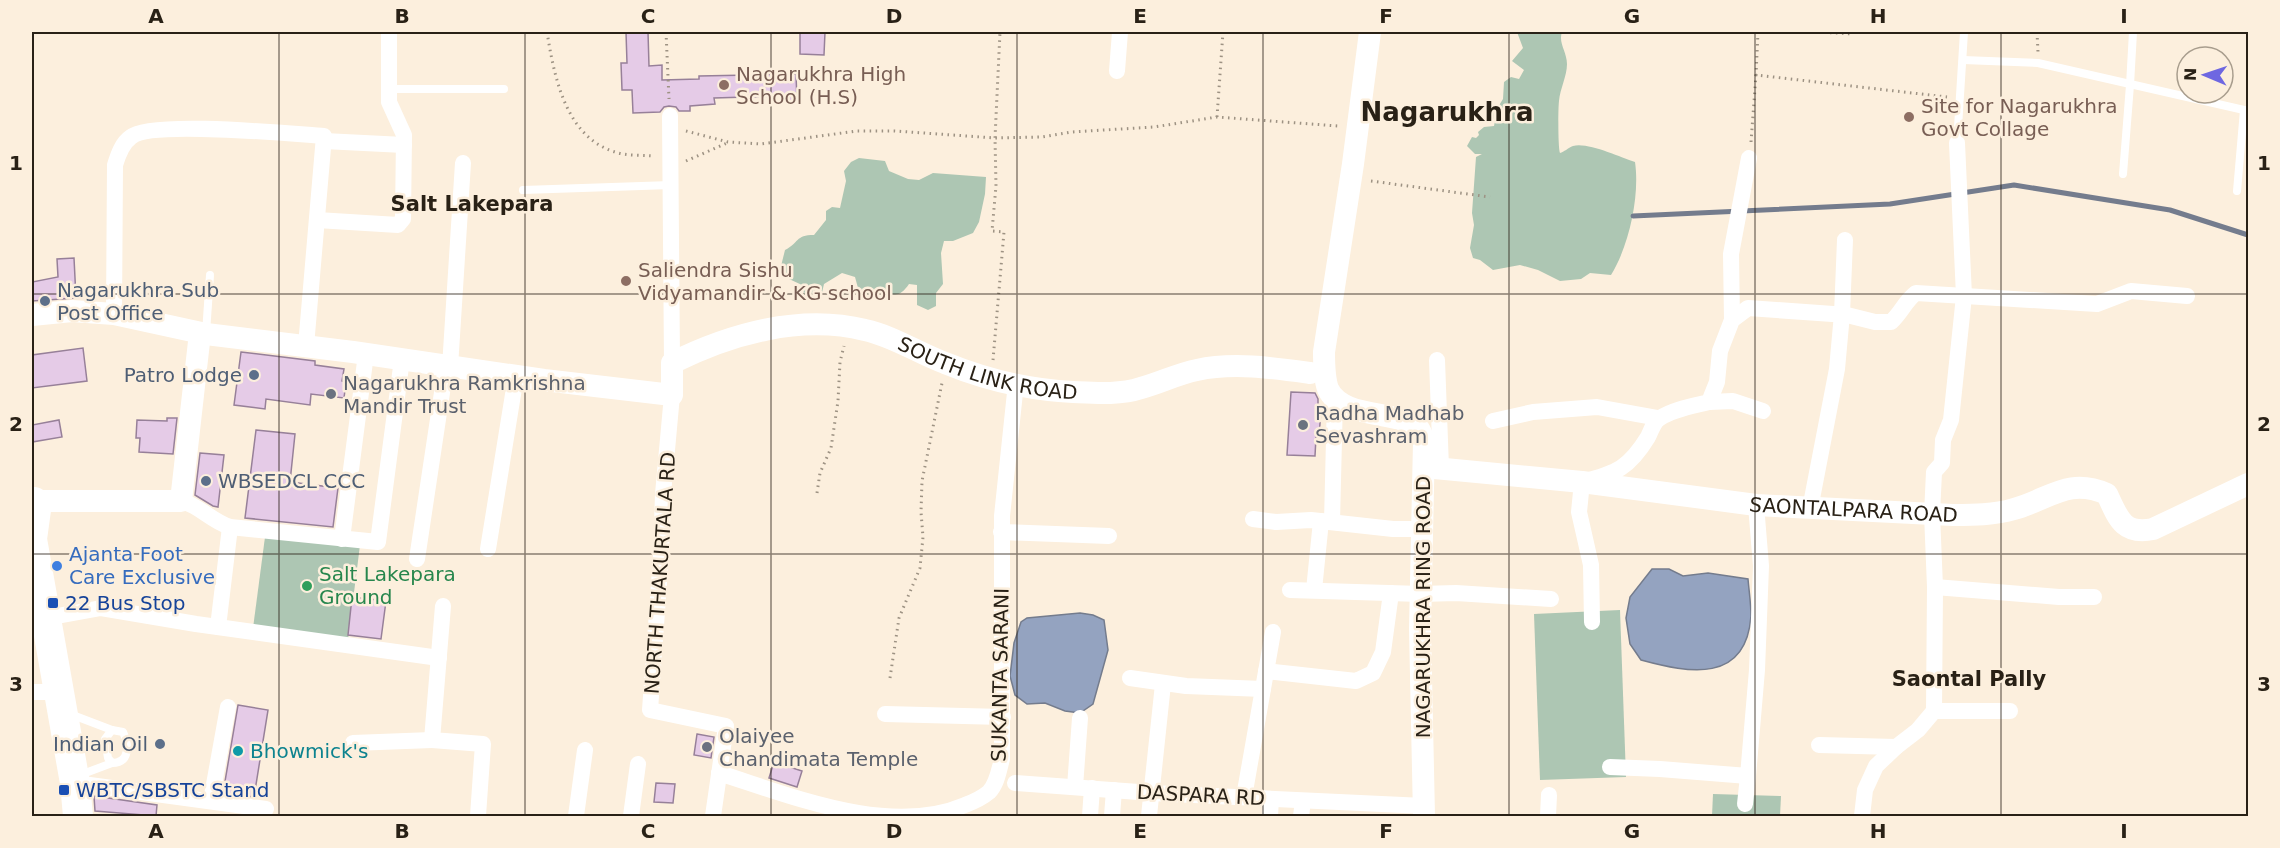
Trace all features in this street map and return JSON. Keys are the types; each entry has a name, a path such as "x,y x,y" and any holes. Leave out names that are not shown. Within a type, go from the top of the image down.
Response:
{"highway":[{"path":"34,509 46,618 51,699 74,780 78,816"}],"street":[{"path":"317,220 398,225 401,223 404,135 389,102 389,32"},
{"path":"1117,71 1120,32"},
{"path":"1314,590 1326,521 1331,393 1324,352 1351,178 1370,32"},
{"path":"32,315 72,311 114,314 203,333 672,395 670,121"},
{"path":"114,314 115,165 118,154 131,136 142,131 172,128 324,136 306,346"},
{"path":"324,141 404,145"},
{"path":"1863,816 1865,790 1876,766 1918,730 1934,711 1935,587 1932,514 1934,472 1942,463 1943,440 1951,420 1964,296 1957,143"},
{"path":"1709,402 1717,382 1720,351 1732,320 1731,254 1749,158"},
{"path":"417,559 448,366 463,163"},
{"path":"1810,509 1830,413 1842,315 1845,240"},
{"path":"1732,320 1748,308 1842,315 1875,322 1891,322 1902,312 1908,298 1916,293 2097,304 2131,291 2187,296"},
{"name":"SOUTH LINK ROAD","path":"672,363 698,350 733,338 769,329 803,325 866,330 946,363 991,377 1071,392 1110,393 1139,389 1199,369 1238,367 1310,373"},
{"path":"181,501 203,333"},
{"path":"1310,373 1324,352"},
{"path":"342,539 366,354"},
{"path":"34,509 181,501 188,503 209,518 230,527 378,543 402,359"},
{"path":"1432,468 1437,360"},
{"name":"NAGARUKHRA RING ROAD","path":"1310,373 1347,407 1410,423 1419,430 1432,468 1422,529 1424,811"},
{"path":"488,549 516,376"},
{"name":"SUKANTA SARANI","path":"989,792 998,777 1002,759 1001,532 1016,383"},
{"name":"NORTH THAKURTALA RD","path":"672,395 663,494 650,710 726,726 719,773"},
{"path":"1493,421 1533,412 1596,407 1658,418 1709,402 1733,401 1763,411"},
{"path":"1592,622 1591,565 1578,512 1582,482 1625,467 1647,439 1658,418"},
{"name":"SAONTALPARA ROAD","path":"1432,468 1582,482 1756,505 1932,514 1982,515 2014,509 2075,488 2091,487 2107,494 2120,521 2131,529 2142,531 2154,529 2248,484"},
{"path":"1745,804 1757,670 1761,578 1756,505"},
{"path":"1253,519 1276,522 1326,521 1393,529 1422,529"},
{"path":"218,627 230,527"},
{"path":"1001,532 1109,536"},
{"path":"1935,587 2059,597 2094,597"},
{"path":"1290,590 1490,594 1551,599"},
{"path":"1266,671 1356,681 1373,673 1383,652 1391,593"},
{"path":"432,740 443,606"},
{"path":"46,618 101,608 218,627 439,657"},
{"path":"1244,797 1273,632"},
{"path":"1130,678 1163,684 1263,689"},
{"path":"1149,816 1163,684"},
{"path":"211,801 228,707"},
{"path":"1934,711 2010,711"},
{"path":"885,714 1003,717"},
{"path":"1080,718 1084,788 1090,816"},
{"path":"353,743 432,740 483,744 478,816"},
{"path":"1819,745 1896,747"},
{"path":"576,816 585,750"},
{"path":"713,816 719,773 832,807 878,815 922,816 955,809 976,801 989,792 1015,783 1004,771 1002,759"},
{"path":"632,816 638,764"},
{"path":"1610,767 1748,776"},
{"path":"74,780 211,801 230,810 266,809"},
{"name":"DASPARA RD","path":"1015,783 1271,799 1302,808 1424,811"},
{"path":"1112,816 1114,790"},
{"path":"1548,816 1549,795"},
{"path":"1270,816 1271,799"}],"lane":[{"path":"1957,143 1965,32"},
{"path":"2123,174 2133,32"},
{"path":"1963,60 2038,63 2246,111 2237,191"},
{"path":"389,89 504,89"},
{"path":"523,190 671,181"},
{"path":"203,333 210,275"},
{"path":"51,699 112,730 123,732 127,752 125,760 112,763 74,780"},
{"path":"112,730 105,739 108,758 112,763"}],"path":[{"path":"547,32 558,88 571,115 585,133 600,145 616,152 671,158"},
{"path":"666,32 670,121 729,142 761,144 857,131 995,138 1042,137 1071,132 1154,127 1217,117 1358,127"},
{"path":"991,377 1004,232 992,231 996,186 995,138 1000,32"},
{"path":"1217,117 1223,32"},
{"path":"1749,158 1758,32"},
{"path":"1818,32 1853,34 1853,32"},
{"path":"2037,32 2038,63"},
{"path":"1756,75 1960,98"},
{"path":"671,181 679,165 729,142"},
{"path":"1351,178 1490,197"},
{"path":"818,493 820,473 831,448 838,401 840,362 848,327"},
{"path":"890,678 899,618 920,568 923,537 922,481 946,363"}],"green space":[{"path":"1517,32 1562,32 1561,40 1567,64 1559,101 1560,153 1579,145 1635,162 1636,190 1632,220 1623,250 1611,275 1590,273 1581,279 1560,281 1538,270 1520,265 1493,270 1480,260 1473,258 1470,248 1474,225 1472,213 1476,157 1482,154 1475,154 1467,146 1472,137 1476,138 1479,135 1478,132 1484,127 1494,126 1495,121 1491,114 1494,107 1498,107 1503,99 1504,82 1511,77 1519,79 1524,70 1512,61 1523,48"},
{"path":"859,158 885,161 889,171 908,179 919,180 933,173 986,177 979,222 973,233 953,241 944,241 941,253 943,284 936,293 936,306 928,310 917,305 917,285 909,284 897,294 882,291 874,298 858,288 855,277 842,273 824,284 821,297 813,302 804,294 802,285 789,279 781,266 785,250 800,238 814,235 826,220 826,211 832,207 840,208 846,181 844,171 851,162"},
{"name":"Salt Lakepara Ground","path":"265,537 360,545 348,640 253,628"},
{"path":"1620,610 1626,777 1540,780 1534,614"},
{"path":"1713,794 1781,796 1780,816 1712,816"}],"water":[{"path":"1652,569 1669,569 1683,576 1708,573 1748,579 1751,616 1747,638 1738,653 1727,663 1696,670 1641,660 1630,644 1626,618 1630,597"},
{"path":"1080,613 1104,620 1108,650 1093,704 1080,713 1065,711 1045,703 1027,704 1015,695 1010,676 1014,643 1021,622 1027,618"}],"building":[{"path":"626,32 648,32 649,66 662,65 662,80 699,79 699,76 796,74 797,102 783,102 783,96 714,98 715,104 690,106 690,111 679,111 676,107 669,106 664,107 660,112 633,113 632,90 622,90 621,63 627,63"},
{"path":"800,32 825,32 824,55 800,54"},
{"path":"74,258 76,298 32,301 32,282 58,277 57,259"},
{"path":"83,348 87,381 32,388 32,355"},
{"path":"241,352 315,361 315,365 344,369 342,381 346,382 344,398 311,394 310,405 266,399 265,409 234,405"},
{"path":"1291,392 1315,393 1318,399 1318,408 1321,409 1315,456 1287,455"},
{"path":"167,418 177,418 173,454 139,452 140,438 136,438 137,420 167,421"},
{"path":"59,420 62,437 32,442 32,425"},
{"path":"256,430 295,434 290,482 338,488 333,527 245,518"},
{"path":"200,453 224,455 218,507 195,495"},
{"path":"352,597 386,601 381,639 348,635"},
{"name":"Bhowmick's","path":"238,705 268,710 254,797 223,793"},
{"path":"697,734 714,737 711,758 694,755"},
{"path":"774,762 802,771 797,787 769,778"},
{"path":"656,783 675,784 673,803 654,802"},
{"path":"94,796 157,805 156,816 95,811"}],"waterway":[{"path":"1633,216 1890,204 2014,185 2170,210 2248,235"}],"place":[{"name":"Nagarukhra High School (H.S)","path":"724,85"},
{"name":"Site for Nagarukhra Govt Collage","path":"1909,117"},
{"name":"Saliendra Sishu Vidyamandir & KG school","path":"626,281"},
{"name":"Nagarukhra Sub Post Office","path":"45,301"},
{"name":"Patro Lodge","path":"254,375"},
{"name":"Nagarukhra Ramkrishna Mandir Trust","path":"331,394"},
{"name":"Radha Madhab Sevashram","path":"1303,425"},
{"name":"WBSEDCL CCC","path":"206,481"},
{"name":"Ajanta Foot Care Exclusive","path":"57,566"},
{"name":"Salt Lakepara Ground","path":"307,586"},
{"name":"22 Bus Stop","path":"53,603"},
{"name":"Indian Oil","path":"160,744"},
{"name":"Olaiyee Chandimata Temple","path":"707,747"},
{"name":"Bhowmick's","path":"238,751"},
{"name":"WBTC/SBSTC Stand","path":"64,790"}],"district":[{"name":"Nagarukhra","path":"1447,112"},
{"name":"Salt Lakepara","path":"472,204"},
{"name":"Saontal Pally","path":"1969,679"}]}
